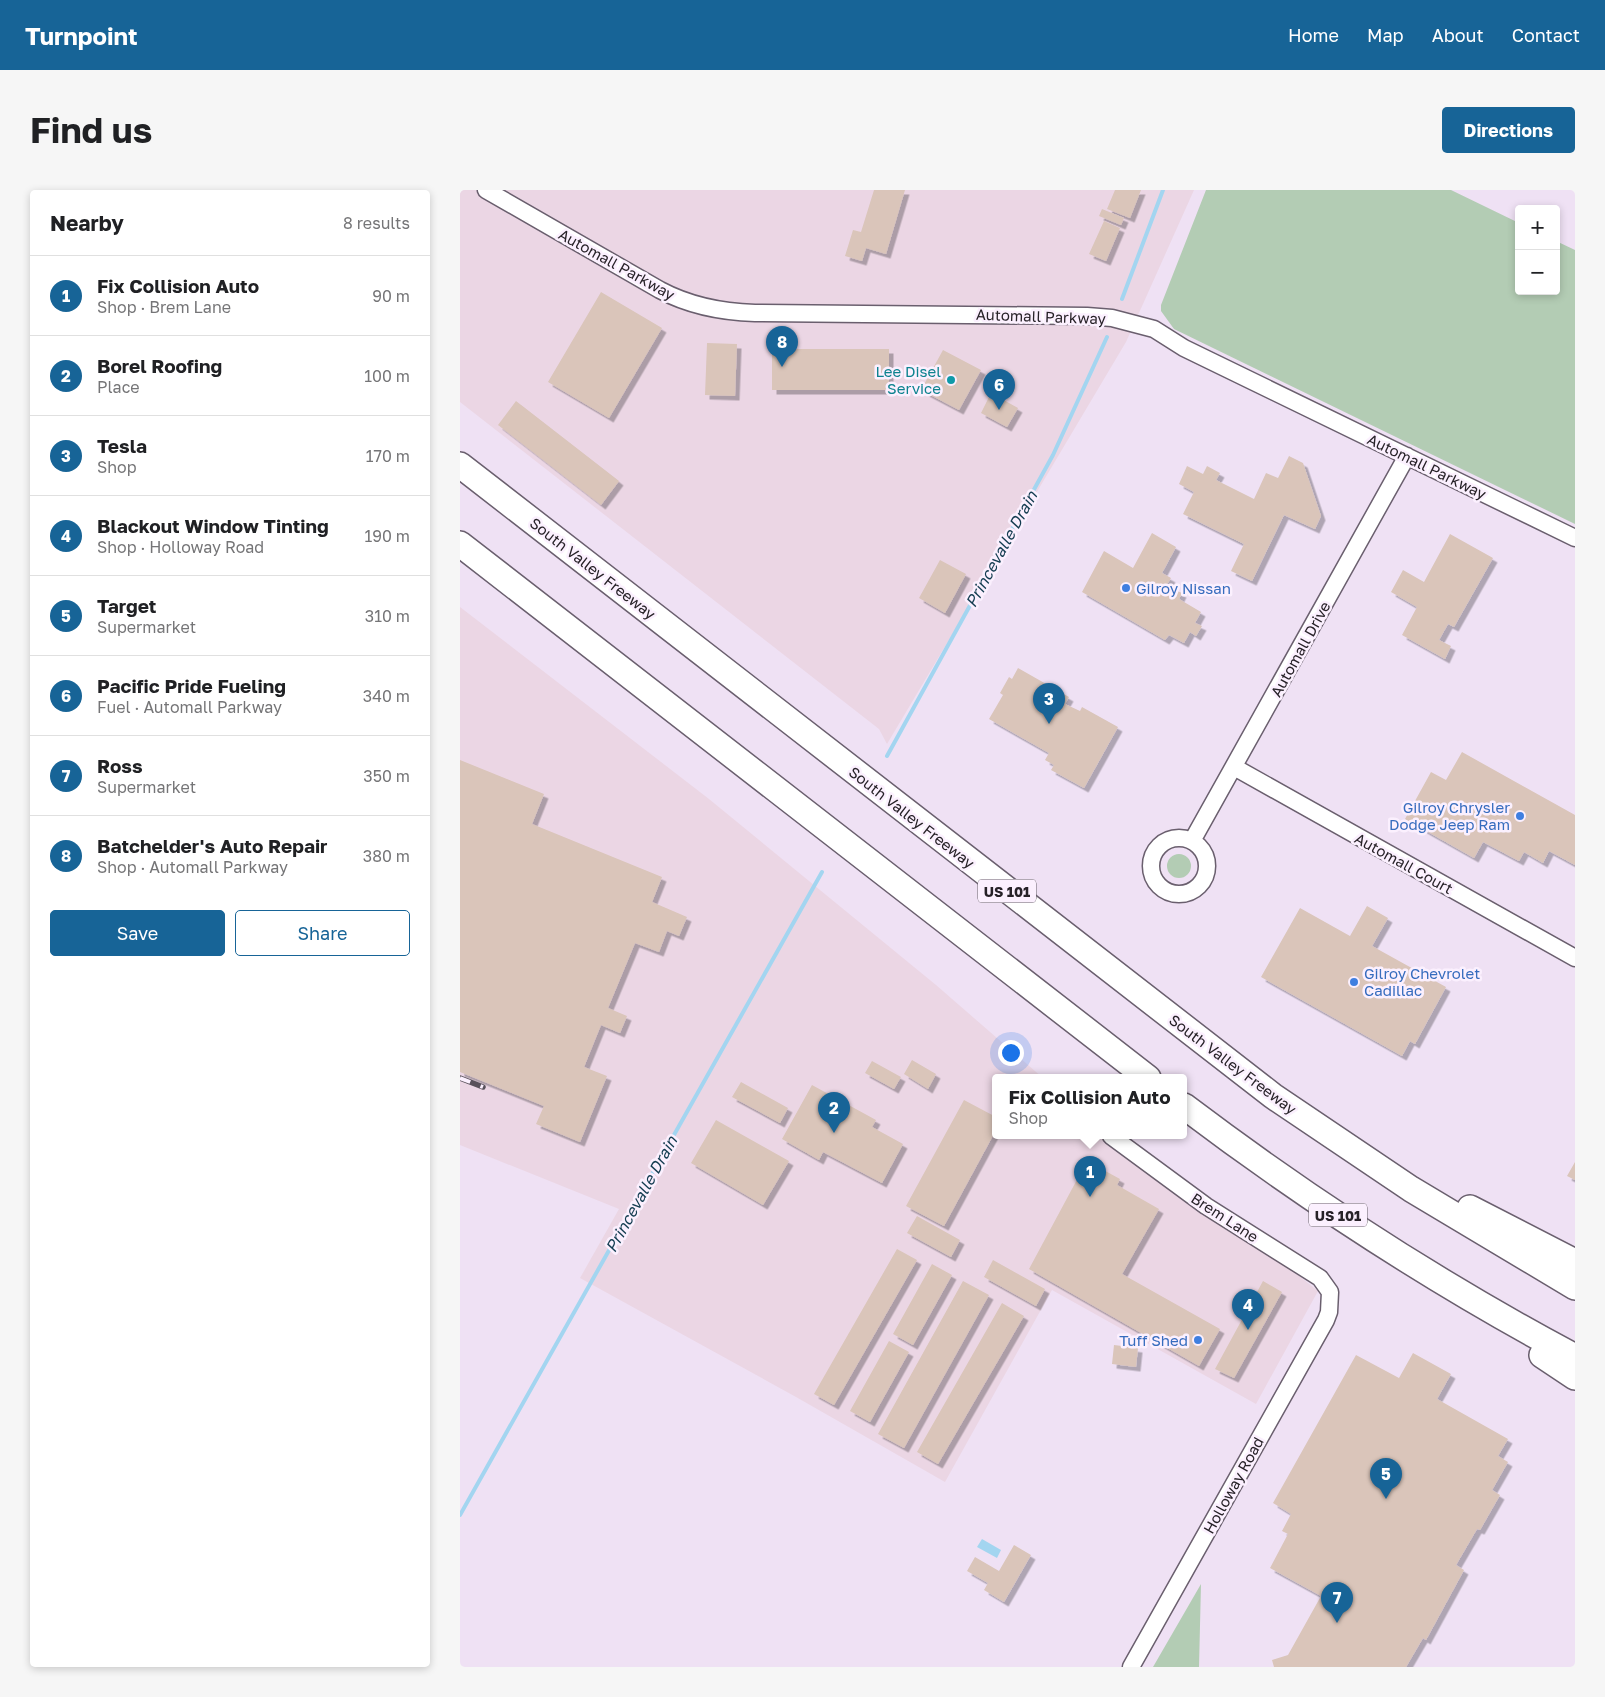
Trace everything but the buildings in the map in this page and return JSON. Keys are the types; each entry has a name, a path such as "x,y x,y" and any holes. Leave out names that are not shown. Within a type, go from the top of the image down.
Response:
{"highway":[{"name":"South Valley Freeway","path":"460,465 1191,1033 1318,1127 1459,1219 1575,1286"},
{"path":"460,544 1143,1074"},
{"name":"US 101","path":"1187,1108 1285,1180 1380,1243 1500,1315 1575,1357"},
{"path":"1318,1127 1575,1262"},
{"path":"1500,1315 1544,1357 1575,1377"}],"street":[{"name":"Automall Parkway","path":"486,190 649,285 688,303 718,310 747,312 1075,315 1126,321 1154,329 1184,348 1575,538"},
{"name":"Automall Drive","path":"1192,841 1408,456"},
{"name":"Automall Court","path":"1234,767 1575,958"},
{"name":"Brem Lane","path":"1115,1139 1212,1211 1320,1278 1330,1292 1330,1301"},
{"name":"Holloway Road","path":"1131,1667 1326,1320 1330,1301"}],"shaded area":[{"path":"460,190 1194,190 1126,342 887,744 879,729 460,402"},
{"path":"460,607 709,799 936,985 1038,1074 992,1074 992,1139 1112,1139 1175,1193 1289,1268 1318,1291 1256,1404 1052,1290 945,1482 796,1397 580,1278 619,1209 460,1145"}],"green space":[{"path":"1206,190 1451,190 1515,221 1515,295 1560,295 1560,243 1575,250 1575,524 1174,329 1161,311 1161,305"},
{"path":"1179,854 1187,858 1191,866 1187,874 1179,878 1171,874 1167,866 1171,858"},
{"path":"1201,1584 1199,1667 1153,1667"}],"water":[{"path":"982,1539 1001,1550 997,1558 977,1547"}],"waterway":[{"name":"Princevalle Drain","path":"1122,299 1163,190"},
{"name":"Princevalle Drain","path":"887,756 1053,455 1107,337"},
{"name":"Princevalle Drain","path":"460,1515 822,872"}],"railway":[{"path":"460,1078 483,1087"}],"place":[{"name":"Batchelder's Auto Repair","path":"782,367"},
{"name":"Lee Disel Service","path":"951,380"},
{"name":"Pacific Pride Fueling","path":"999,410"},
{"name":"Gilroy Nissan","path":"1126,588"},
{"name":"Tesla","path":"1049,724"},
{"name":"Gilroy Chrysler Dodge Jeep Ram","path":"1520,816"},
{"name":"Gilroy Chevrolet Cadillac","path":"1354,982"},
{"name":"Borel Roofing","path":"834,1133"},
{"name":"Fix Collision Auto","path":"1090,1197"},
{"name":"Blackout Window Tinting","path":"1248,1330"},
{"name":"Tuff Shed","path":"1198,1340"},
{"name":"Target","path":"1386,1499"},
{"name":"Ross","path":"1337,1623"}]}
